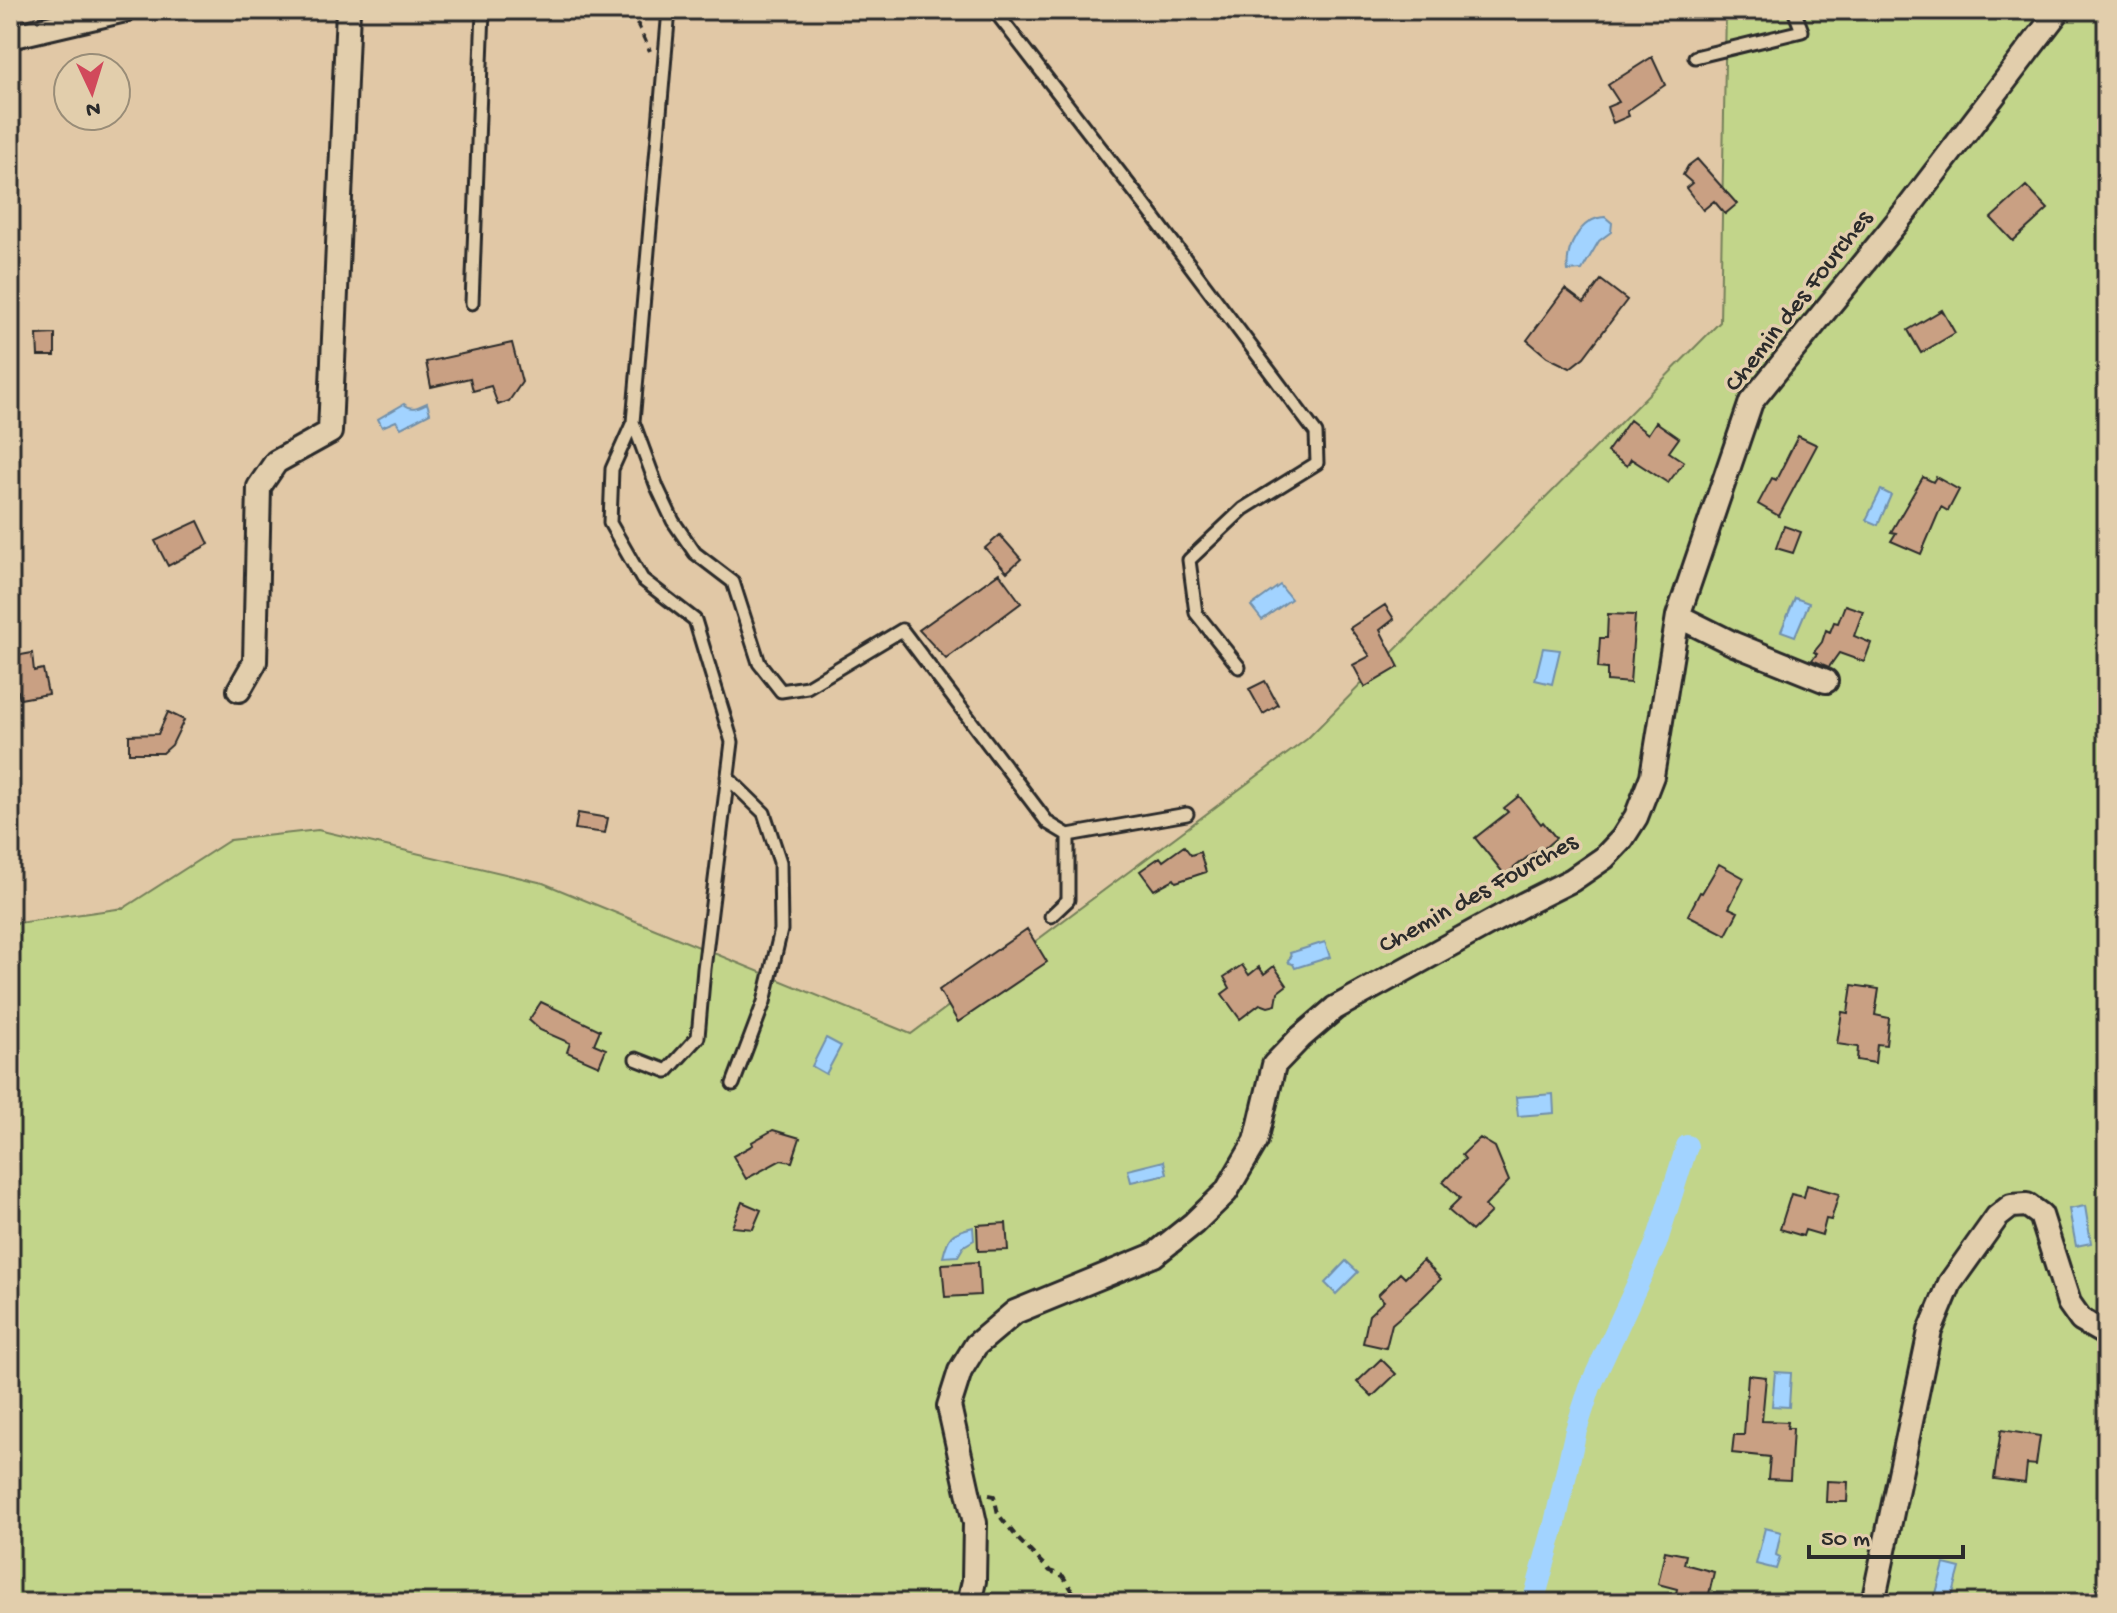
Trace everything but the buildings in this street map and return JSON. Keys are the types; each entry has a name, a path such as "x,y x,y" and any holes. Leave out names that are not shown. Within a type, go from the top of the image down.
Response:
{"street":[{"path":"10,37 125,10"},
{"path":"239,690 255,662 259,487 276,462 330,432 348,10"},
{"name":"Chemin des Fourches","path":"969,1603 974,1581 975,1523 949,1406 960,1371 976,1345 1015,1312 1154,1255 1194,1223 1226,1192 1256,1141 1274,1065 1335,1008 1572,880 1604,858 1622,839 1636,817 1652,776 1678,616 1751,402 1905,212 2059,10"},
{"path":"1678,616 1734,644 1826,681"},
{"path":"1873,1603 1930,1331 1950,1283 1997,1217 2011,1206 2027,1205 2041,1215 2069,1303 2081,1320 2107,1335"}],"lane":[{"path":"472,303 483,10"},
{"path":"636,1059 667,1071 698,1037 732,742 695,620 642,579 610,523 612,469 633,422 669,10"},
{"path":"994,10 1316,433 1317,463 1243,509 1189,560 1196,613 1239,667"},
{"path":"1695,57 1802,31 1797,13"},
{"path":"633,422 673,521 695,553 733,582 759,663 781,691 807,687 902,630 1048,823 1068,835 1187,814"},
{"path":"727,777 764,813 780,862 781,930 764,1002 733,1084"},
{"path":"1051,916 1068,900 1068,835"}],"path":[{"path":"631,10 663,79"},
{"path":"968,1489 994,1496 998,1514 1050,1571 1063,1576 1080,1603"}],"green space":[{"path":"1726,10 2107,10 2107,1603 10,1603 10,924 124,908 230,840 318,830 543,883 911,1034 1307,739 1720,322"}],"water":[{"path":"1605,217 1612,223 1611,232 1599,241 1582,270 1568,271 1569,253 1576,236 1588,223"},
{"path":"427,403 430,413 401,428 396,421 382,427 378,419 404,404 413,408"},
{"path":"1881,490 1891,495 1878,525 1866,520"},
{"path":"1280,585 1291,599 1262,620 1251,606"},
{"path":"1795,598 1809,603 1795,636 1781,631"},
{"path":"1543,648 1560,650 1552,684 1535,680"},
{"path":"1325,942 1330,957 1295,968 1289,963 1290,953"},
{"path":"826,1038 841,1046 826,1074 812,1066"},
{"path":"1553,1094 1554,1113 1518,1116 1516,1097"},
{"path":"1164,1161 1167,1174 1131,1182 1128,1170"},
{"path":"2085,1206 2091,1243 2076,1246 2069,1209"},
{"path":"973,1227 974,1240 964,1246 958,1256 943,1257 952,1236"},
{"path":"1346,1261 1358,1272 1336,1294 1325,1283"},
{"path":"1775,1372 1791,1373 1789,1407 1772,1406"},
{"path":"1765,1528 1781,1532 1776,1569 1756,1564"},
{"path":"1944,1564 1960,1568 1951,1601 1935,1597"}],"waterway":[{"path":"1533,1603 1576,1430 1590,1387 1656,1244 1687,1146"}]}
